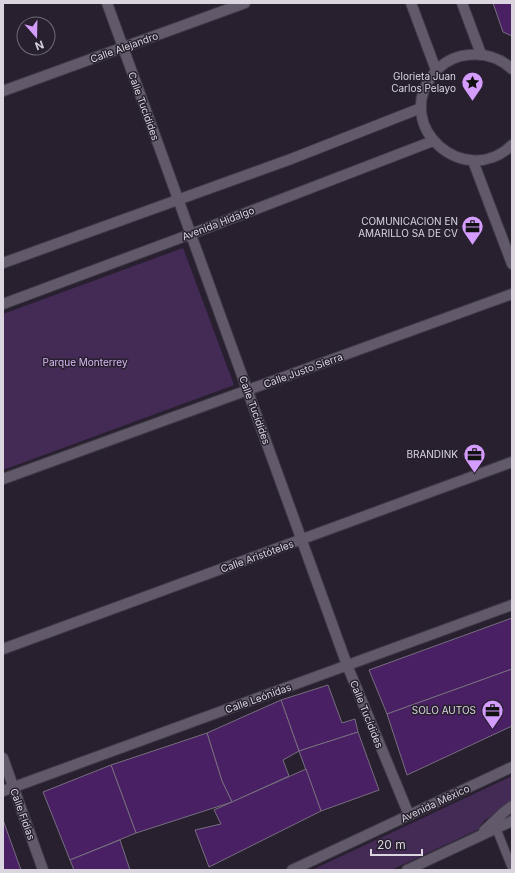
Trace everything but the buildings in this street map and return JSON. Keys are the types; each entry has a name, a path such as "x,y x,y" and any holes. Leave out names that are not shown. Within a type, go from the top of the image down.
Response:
{"street":[{"name":"Calle Tucídides","path":"107,3 347,666 409,815"},
{"name":"Calle Alejandro","path":"3,91 245,3"},
{"path":"412,3 436,70"},
{"path":"462,3 481,54"},
{"path":"512,69 494,57 481,54 468,54 456,57 436,70 428,81 423,94 421,108 424,125 433,141 451,155 473,161 487,159 512,147"},
{"path":"3,263 291,159 421,108"},
{"name":"Avenida Hidalgo","path":"3,304 433,141"},
{"path":"473,161 512,264"},
{"name":"Calle Justo Sierra","path":"3,479 512,294"},
{"name":"Calle Aristóteles","path":"3,649 512,462"},
{"name":"Calle Leónidas","path":"3,791 512,605"},
{"name":"Calle Fidias","path":"3,758 43,870"},
{"name":"Avenida México","path":"292,870 512,767"},
{"path":"479,836 512,806"},
{"path":"408,870 512,821"}],"lane":[{"path":"496,828 512,868"}],"green space":[{"name":"Parque Monterrey","path":"183,248 234,385 3,470 3,314"},
{"path":"512,776 512,804 485,820 477,830 391,870 312,870"}],"place":[{"name":"Glorieta Juan Carlos Pelayo","path":"472,102"},
{"name":"COMUNICACION EN AMARILLO SA DE CV","path":"473,246"},
{"name":"BRANDINK","path":"474,474"},
{"name":"SOLO AUTOS","path":"492,730"}]}
